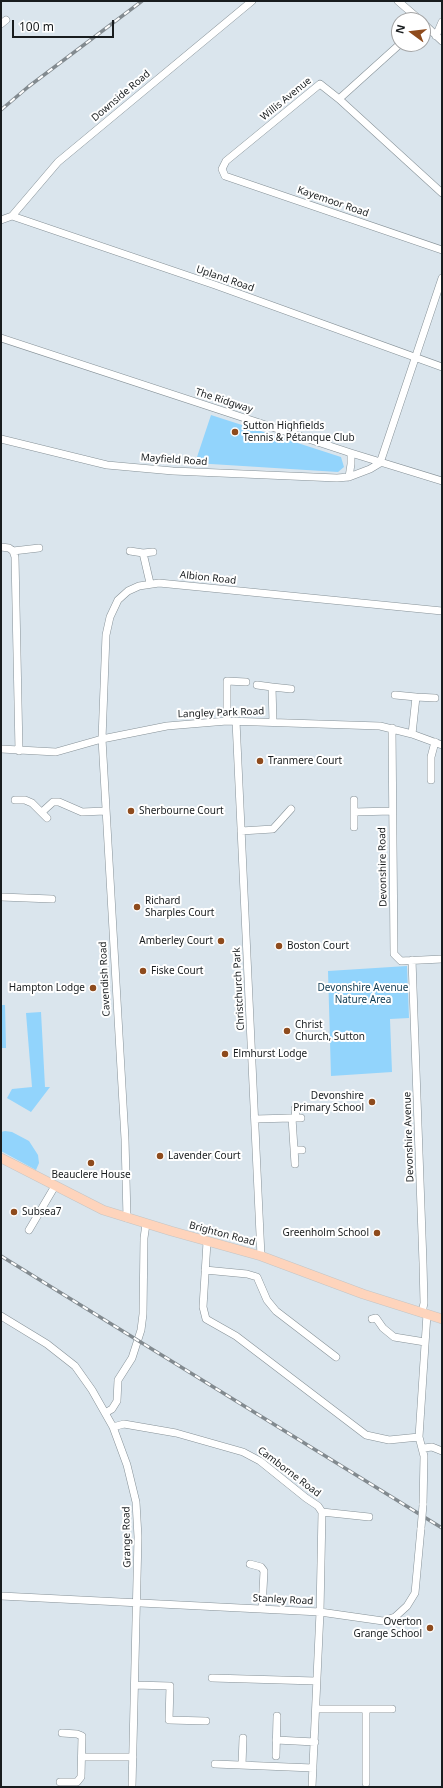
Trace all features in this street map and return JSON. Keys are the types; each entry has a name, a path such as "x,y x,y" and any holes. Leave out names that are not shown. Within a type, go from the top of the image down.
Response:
{"main road":[{"name":"Brighton Road","path":"1,1158 103,1210 207,1242 261,1256 363,1294 442,1319"}],"street":[{"name":"Downside Road","path":"12,216 58,162 252,1"},
{"path":"398,1 411,12"},
{"path":"436,36 442,22"},
{"path":"431,31 442,41"},
{"path":"391,52 339,99 442,193"},
{"name":"Willis Avenue","path":"222,169 226,161 320,84 339,99"},
{"name":"Kayemoor Road","path":"222,169 226,176 442,250"},
{"path":"1,220 12,216"},
{"name":"Upland Road","path":"12,216 222,288 442,367"},
{"path":"380,463 442,278"},
{"name":"The Ridgway","path":"1,338 380,463 442,481"},
{"name":"Mayfield Road","path":"1,439 107,465 173,471 349,477 370,469 380,463"},
{"path":"349,477 351,453"},
{"path":"1,548 9,548 13,551 39,548"},
{"path":"13,551 15,557 19,751"},
{"path":"130,551 143,553 153,552"},
{"path":"143,553 150,583"},
{"name":"Albion Road","path":"102,739 106,635 110,617 118,600 128,591 139,586 150,583 442,611"},
{"path":"227,721 224,681 246,682"},
{"path":"256,685 291,689"},
{"path":"272,687 272,722"},
{"path":"395,695 435,698"},
{"path":"412,734 416,697"},
{"name":"Langley Park Road","path":"1,749 56,752 102,739 167,726 227,721 365,725 392,728 439,743"},
{"name":"Christchurch Park","path":"236,721 261,1256"},
{"name":"Devonshire Road","path":"392,728 394,954 401,961 442,959"},
{"name":"Cavendish Road","path":"102,739 125,1139 127,1218"},
{"path":"431,780 431,758 439,743"},
{"path":"15,800 25,800 32,803 47,818"},
{"path":"354,800 354,828"},
{"path":"42,812 53,802 59,802 82,812 106,811"},
{"path":"241,830 273,829 291,809"},
{"path":"354,812 392,812"},
{"path":"1,898 52,899"},
{"name":"Devonshire Avenue","path":"412,960 425,1342 420,1437"},
{"path":"295,1109 295,1164"},
{"path":"255,1119 296,1118"},
{"path":"294,1150 302,1150"},
{"path":"28,1230 54,1186"},
{"path":"105,1413 112,1409 117,1401 118,1380 132,1358 140,1336 143,1314 144,1238 146,1224"},
{"path":"207,1242 204,1313 206,1319 231,1335 284,1378 366,1435 389,1440 420,1437"},
{"path":"205,1270 247,1274 257,1277 267,1300 275,1309 336,1357"},
{"name":"Grange Road","path":"1,1316 47,1344 71,1362 92,1390 113,1427 127,1465 136,1502 138,1537 138,1603 132,1787"},
{"path":"372,1319 376,1318 383,1328 394,1337 425,1342"},
{"name":"Camborne Road","path":"113,1427 124,1424 164,1431 243,1452 260,1461 318,1506 322,1512 320,1612 316,1681 317,1709 312,1787"},
{"name":"Stanley Road","path":"1,1596 320,1612 383,1620 395,1617 407,1606 415,1593 423,1505 424,1448 420,1437"},
{"path":"424,1448 432,1447 442,1451"},
{"path":"322,1512 369,1517"},
{"path":"250,1564 261,1567 264,1571 262,1609"},
{"path":"212,1678 316,1681"},
{"path":"135,1685 170,1686 169,1720 206,1721"},
{"path":"317,1709 392,1709"},
{"path":"366,1709 366,1783"},
{"path":"276,1756 277,1716"},
{"path":"60,1782 80,1780 82,1757 82,1736 77,1734 62,1733"},
{"path":"242,1765 243,1738"},
{"path":"276,1740 315,1742"},
{"path":"82,1757 133,1757"},
{"path":"215,1764 313,1768"}],"green space":[{"name":"Sutton Highfields Tennis & Pétanque Club","path":"211,415 341,457 344,467 338,472 195,463"},
{"name":"Devonshire Avenue Nature Area","path":"407,966 409,1018 390,1019 392,1072 331,1076 328,971"},
{"path":"1,1005 5,1005 6,1048 1,1048"},
{"path":"41,1012 45,1087 50,1087 31,1112 7,1098 12,1089 32,1087 26,1013"},
{"path":"1,1132 12,1132 29,1141 38,1155 39,1163 36,1170 1,1151"}],"railway":[{"path":"1,110 28,87 142,1"},
{"path":"1,1256 442,1528"}],"place":[{"name":"Sutton Highfields Tennis & Pétanque Club","path":"235,432"},
{"name":"Tranmere Court","path":"260,761"},
{"name":"Sherbourne Court","path":"131,811"},
{"name":"Richard Sharples Court","path":"137,907"},
{"name":"Amberley Court","path":"221,941"},
{"name":"Boston Court","path":"279,946"},
{"name":"Fiske Court","path":"143,971"},
{"name":"Hampton Lodge","path":"93,988"},
{"name":"Christ Church, Sutton","path":"287,1031"},
{"name":"Elmhurst Lodge","path":"225,1054"},
{"name":"Devonshire Primary School","path":"372,1102"},
{"name":"Lavender Court","path":"160,1156"},
{"name":"Beauclere House","path":"91,1163"},
{"name":"Subsea7","path":"14,1212"},
{"name":"Greenholm School","path":"377,1233"},
{"name":"Overton Grange School","path":"430,1628"}]}
